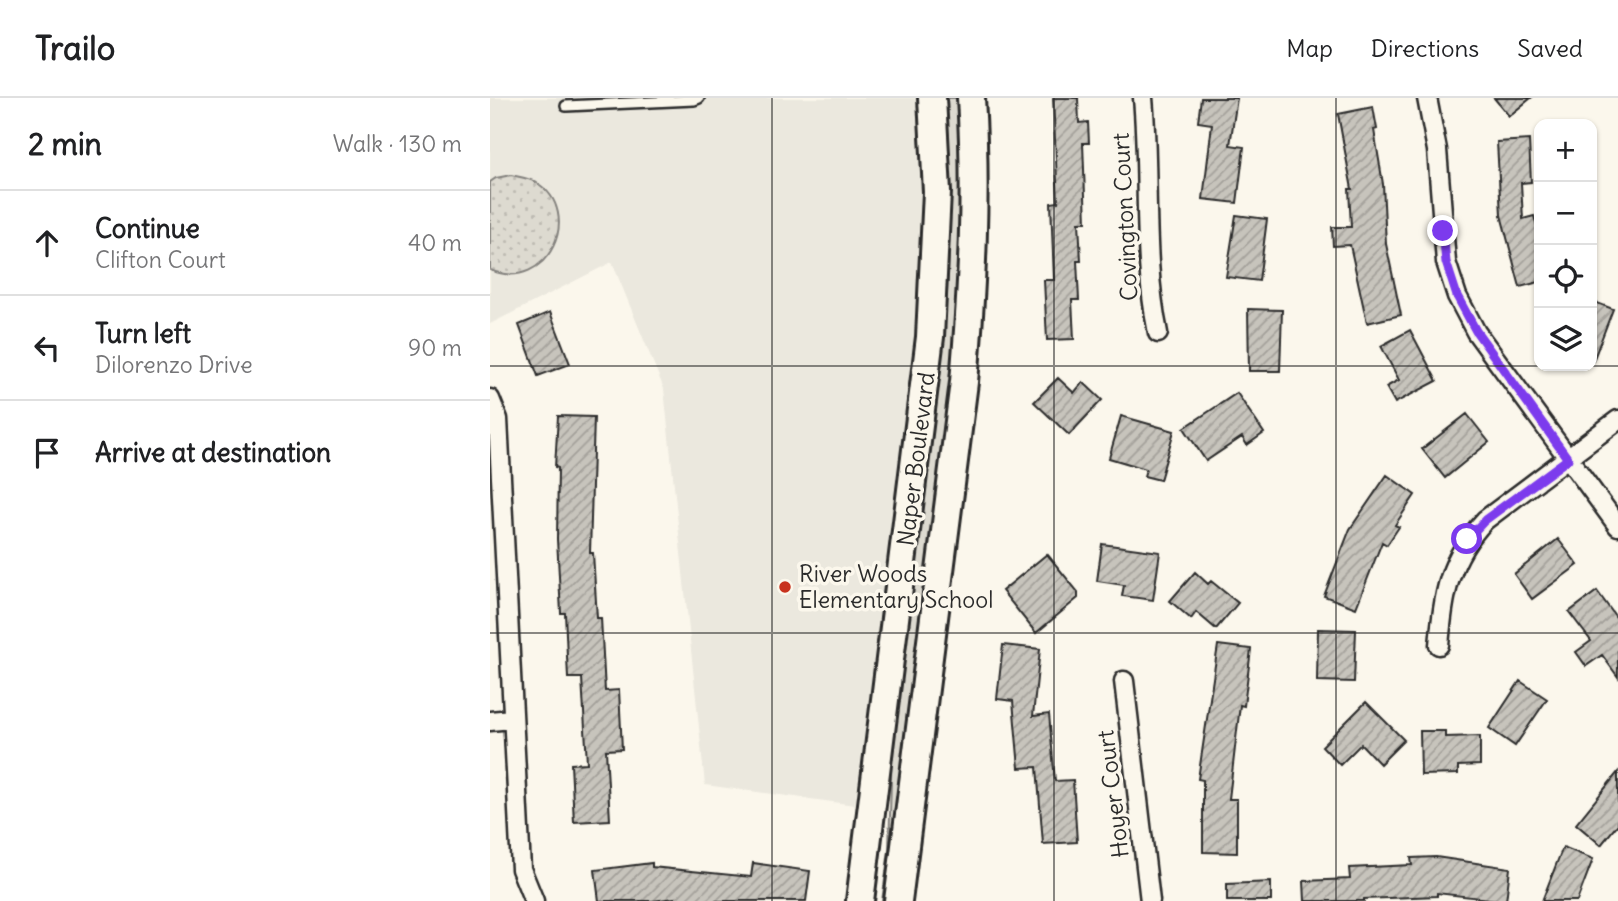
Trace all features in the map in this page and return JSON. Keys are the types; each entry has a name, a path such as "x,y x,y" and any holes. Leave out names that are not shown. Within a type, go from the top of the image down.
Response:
{"main road":[{"name":"Naper Boulevard","path":"860,901 930,337 937,192 932,98"},
{"name":"Naper Boulevard","path":"898,901 964,382 974,225 971,98"}],"street":[{"name":"Covington Court","path":"1143,98 1150,289 1158,333"},
{"path":"1427,98 1437,150 1446,262 1457,296 1476,331 1618,526"},
{"path":"490,399 498,419 521,869 534,901"},
{"path":"1439,646 1448,584 1454,563 1467,539 1485,520 1618,420"},
{"name":"Hoyer Court","path":"1124,681 1150,901"},
{"path":"490,721 512,719"}],"lane":[{"path":"566,106 699,98"}],"shaded area":[{"name":"River Woods Elementary School","path":"490,98 920,98 924,139 925,233 919,326 855,805 705,785 664,389 612,262 490,324"},
{"path":"945,98 960,98 962,305 889,901 882,901 889,850 892,745 947,293 950,196"},
{"path":"511,175 534,181 551,196 558,212 558,230 553,246 543,261 529,271 511,274 490,270 490,182"}],"building":[{"path":"1053,98 1078,98 1079,123 1088,122 1089,143 1083,143 1086,222 1079,222 1079,300 1072,300 1074,339 1047,340 1044,280 1054,280 1051,203 1058,202"},
{"path":"1201,98 1237,98 1230,145 1244,147 1237,203 1203,199 1212,124 1198,122"},
{"path":"1494,98 1531,98 1509,116"},
{"path":"1373,107 1383,184 1386,244 1401,315 1367,323 1350,245 1333,246 1332,227 1351,227 1349,189 1352,189 1338,114"},
{"path":"1529,140 1531,182 1521,183 1523,219 1534,216 1534,283 1520,287 1501,215 1497,142"},
{"path":"1236,215 1267,219 1259,281 1226,277"},
{"path":"1597,303 1613,309 1597,351"},
{"path":"1248,309 1282,310 1280,371 1249,371"},
{"path":"550,312 570,364 538,376 519,325"},
{"path":"1410,330 1437,381 1395,403 1386,387 1399,380 1381,346"},
{"path":"1058,378 1074,393 1083,382 1102,400 1069,435 1034,402"},
{"path":"1237,393 1264,433 1247,445 1242,437 1206,461 1184,428"},
{"path":"1467,414 1489,442 1445,478 1422,449"},
{"path":"558,416 594,417 590,553 593,553 597,618 601,618 605,691 619,690 622,749 606,750 610,820 574,822 571,764 587,763 582,678 568,678 565,613 561,613 557,539 558,468 555,467"},
{"path":"1121,416 1174,431 1160,480 1144,476 1146,469 1109,458"},
{"path":"1387,475 1415,495 1395,525 1399,527 1387,545 1382,542 1356,608 1324,596 1350,529"},
{"path":"1558,539 1578,565 1532,599 1514,574"},
{"path":"1102,544 1160,552 1153,600 1122,596 1124,585 1097,581"},
{"path":"1047,554 1078,592 1078,598 1036,633 1002,591"},
{"path":"1195,572 1208,584 1211,581 1238,603 1216,629 1196,612 1191,619 1170,601"},
{"path":"1597,591 1618,620 1618,677 1602,655 1586,666 1576,652 1591,641 1569,612"},
{"path":"1318,629 1356,630 1354,682 1317,681"},
{"path":"1003,645 1040,649 1033,716 1049,714 1055,781 1073,780 1077,842 1043,844 1037,767 1019,768 1013,701 997,699"},
{"path":"1218,645 1251,649 1244,706 1240,705 1229,799 1237,799 1237,853 1203,852 1203,780 1198,779"},
{"path":"1520,681 1547,699 1515,746 1489,728"},
{"path":"1366,702 1404,740 1380,764 1361,744 1340,765 1322,746"},
{"path":"1420,731 1445,731 1445,737 1480,736 1480,765 1458,766 1458,774 1421,775"},
{"path":"1618,772 1618,824 1601,845 1576,824"},
{"path":"1563,847 1593,859 1577,901 1542,901"},
{"path":"1436,857 1510,868 1506,901 1437,893 1437,896 1364,901 1305,901 1304,881 1350,879 1349,868 1412,865 1411,858"},
{"path":"652,863 652,867 751,877 753,863 810,871 806,901 675,901 675,898 653,901 599,901 595,870"},
{"path":"1271,882 1271,901 1227,901 1227,884"}],"place":[{"name":"River Woods Elementary School","path":"785,587"}],"route":[{"path":"1443,231 1446,262 1457,296 1476,331 1568,459 1485,520 1467,539"}]}
